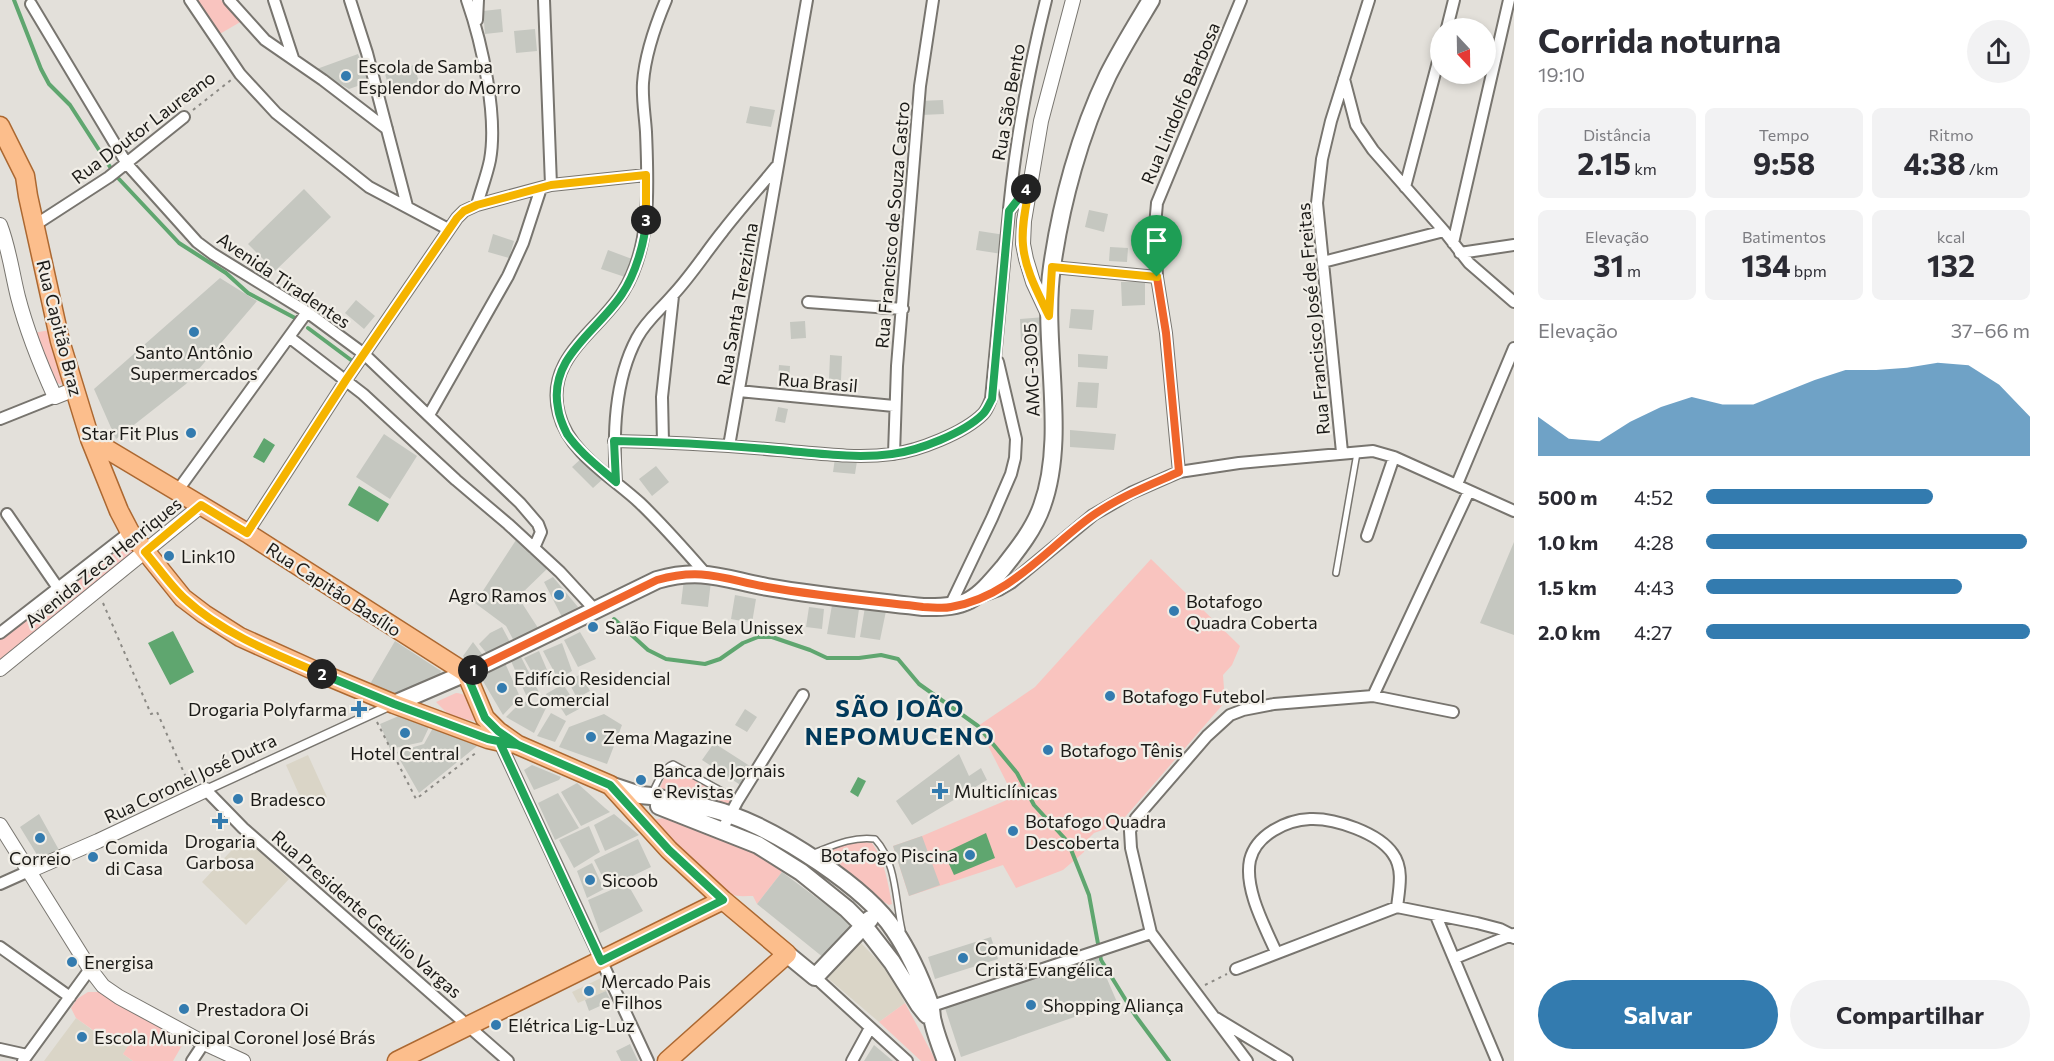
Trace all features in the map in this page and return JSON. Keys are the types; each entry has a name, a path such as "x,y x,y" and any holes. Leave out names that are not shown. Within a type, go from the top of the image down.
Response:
{"main road":[{"name":"AMG-3005","path":"949,608 974,599 1012,557 1031,529 1042,506 1051,468 1053,434 1049,316 1052,267 1070,180 1107,77 1128,36 1151,0"},
{"name":"Rua Capitão Braz","path":"0,126 25,177 60,341 90,439 119,511 130,532 145,552 183,598 240,637 394,704 502,742"},
{"path":"0,148 28,196"},
{"path":"90,439 201,505"},
{"name":"Rua Capitão Basílio","path":"201,505 466,673"},
{"path":"394,704 466,673 657,580 674,575 705,573 767,587 923,607 949,608"},
{"path":"466,673 485,718 498,731 502,742 646,798 758,845 783,859 815,883 864,926 928,1012"},
{"path":"610,785 669,850 723,900 815,977 879,909"},
{"path":"646,798 734,807 764,829 808,855 879,909 908,955 946,1061"},
{"path":"397,1061 723,900"},
{"path":"667,1061 787,954"}],"street":[{"path":"189,0 240,74 276,113 369,187 448,229"},
{"path":"229,0 265,40 293,58 387,129"},
{"path":"274,0 293,58"},
{"path":"350,0 367,53 407,206"},
{"path":"467,0 477,27 491,112 490,161 477,205"},
{"path":"477,27 478,0"},
{"path":"429,415 508,276 546,186 544,0"},
{"path":"666,0 655,26 645,64 643,85 645,225 633,275 617,301 577,345 565,362 558,379 556,397 559,415 566,432 580,450 667,529 705,573"},
{"name":"Rua Santa Terezinha","path":"729,446 807,0"},
{"name":"Rua Francisco de Souza Castro","path":"894,454 894,406 920,86 933,0"},
{"name":"Rua São Bento","path":"614,441 663,442 866,456 894,454 927,445 947,436 986,412 992,399 1012,179 1036,38 1046,0"},
{"path":"1049,316 1033,282 1023,244 1024,221 1041,121 1073,0"},
{"name":"Rua Lindolfo Barbosa","path":"1179,472 1166,333 1157,277 1155,226 1157,203 1241,0"},
{"name":"Rua Francisco José de Freitas","path":"1342,452 1317,204 1322,159 1329,130 1367,0"},
{"path":"1450,18 1454,0"},
{"path":"1453,243 1509,0"},
{"name":"Avenida Tiradentes","path":"31,4 127,164 198,242 213,254 307,312 364,354 520,503 538,524 541,532 534,548"},
{"path":"1344,78 1356,125 1373,150 1444,231 1460,253 1483,277 1514,302"},
{"path":"1405,187 1432,84"},
{"name":"Rua Doutor Laureano","path":"35,225 127,164 184,117"},
{"path":"616,482 614,441 619,395 627,362 637,339 648,320 673,296 725,228 777,167"},
{"path":"247,533 346,380 448,229 464,211 477,205 546,186 646,175"},
{"path":"1009,211 1030,183"},
{"path":"0,225 34,351 55,397"},
{"path":"1323,261 1444,231"},
{"path":"1460,253 1514,245"},
{"path":"1052,267 1157,277"},
{"path":"663,442 662,397 673,296"},
{"path":"808,302 903,309"},
{"path":"178,490 307,312"},
{"path":"289,337 346,380 534,548 596,610"},
{"path":"1458,484 1514,348"},
{"path":"949,608 993,518 1015,458 1016,439 996,356"},
{"path":"0,419 75,389"},
{"name":"Rua Brasil","path":"739,391 894,406"},
{"path":"974,599 1011,583 1093,515 1179,472 1239,463 1373,451 1394,457 1458,484 1514,511"},
{"path":"1367,536 1394,457"},
{"path":"1373,696 1469,491"},
{"name":"Avenida Zeca Henriques","path":"0,669 201,505"},
{"path":"7,514 58,588"},
{"path":"0,633 130,532"},
{"path":"722,830 803,694"},
{"path":"1247,1061 1151,933 1131,848 1130,831 1137,818 1207,736 1230,715 1243,710 1274,704 1373,696 1453,712"},
{"name":"Rua Coronel José Dutra","path":"0,884 394,704"},
{"path":"502,742 648,1061"},
{"name":"Rua Presidente Getúlio Vargas","path":"200,793 243,828 508,1061"},
{"path":"1276,952 1256,905 1250,861 1254,849 1261,841 1283,826 1311,819 1329,820 1346,824 1383,843 1393,853 1398,864 1400,878 1397,907"},
{"path":"0,825 103,986 204,1043 243,1061"},
{"path":"1236,969 1397,907 1477,923 1513,936"},
{"path":"1436,916 1497,1061"},
{"path":"928,1012 1151,933"},
{"path":"1455,958 1513,936"},
{"path":"0,947 70,996"},
{"path":"0,1049 25,1058 90,969"},
{"path":"815,977 908,1061"},
{"path":"1211,1014 1287,1061"},
{"path":"852,1061 870,1028"},
{"path":"192,1061 204,1043"}],"lane":[{"path":"1336,573 1358,452"},
{"path":"646,798 665,769 674,764 734,807"},
{"path":"808,855 844,841 863,837 875,838 884,848 890,861 908,955"}],"path":[{"name":"Rua Doutor Laureano","path":"184,117 240,74"},
{"path":"98,590 151,714 157,712 200,793"},
{"path":"372,714 416,798 483,748 502,742"},
{"path":"1194,990 1236,969"}],"shaded area":[{"path":"196,0 221,0 242,21 218,35"},
{"path":"50,330 62,385 55,382 33,333"},
{"path":"264,438 275,445 264,463 253,457"},
{"path":"359,486 389,504 378,522 348,505"},
{"path":"131,533 145,552 0,669 0,634"},
{"path":"1151,559 1240,646 1232,665 1223,675 1225,702 1119,824 1094,833 1087,840 1084,852 1063,870 1016,888 1003,865 909,896 893,846 1014,797 978,726 1035,687"},
{"path":"173,631 194,672 170,685 148,643"},
{"path":"456,693 469,699 479,722 450,716 436,702"},
{"path":"308,755 327,797 306,810 286,765"},
{"path":"670,767 735,802 725,811 656,795"},
{"path":"858,777 866,781 858,797 850,792"},
{"path":"664,818 699,823 746,841 782,872 757,904 753,896 730,894 710,881 652,820"},
{"name":"Botafogo Piscina","path":"986,833 995,858 954,875 944,853"},
{"path":"244,837 289,879 246,925 202,882"},
{"path":"855,841 872,843 880,857 892,904 889,905 829,869 829,853 837,847"},
{"path":"860,942 891,974 905,1003 879,1022 824,975"},
{"name":"Mercado Pais e Filhos","path":"601,978 606,991 578,1003 572,992"},
{"path":"88,992 103,992 184,1042 173,1061 133,1061 123,1054 128,1046 112,1034 107,1040 76,1018 71,1008 77,999"},
{"path":"905,1003 936,1061 921,1061 879,1022"},
{"name":"Escola Municipal Coronel José Brás","path":"76,1018 106,1040 112,1034 129,1046 123,1054 133,1061 44,1061"}],"building":[{"path":"501,9 503,32 485,34 483,11"},
{"path":"535,29 537,51 516,53 514,31"},
{"name":"Escola de Samba Esplendor do Morro","path":"358,54 369,82 349,89 314,70"},
{"path":"414,65 419,82 390,91 385,74"},
{"path":"943,100 944,114 921,115 920,101"},
{"path":"750,106 775,110 771,127 746,123"},
{"path":"304,189 331,217 275,271 248,244"},
{"path":"1089,210 1108,214 1104,232 1085,227"},
{"path":"979,231 1005,235 1002,254 976,250"},
{"path":"493,234 514,241 509,258 488,252"},
{"path":"1110,247 1128,248 1127,262 1109,261"},
{"path":"608,250 632,259 625,277 601,269"},
{"name":"Santo Antônio Supermercados","path":"220,278 257,301 186,384 116,439 94,389"},
{"path":"1145,281 1145,305 1122,306 1121,282"},
{"path":"356,300 375,316 364,329 345,313"},
{"path":"1071,309 1094,310 1092,330 1069,328"},
{"path":"1045,317 1046,341 1021,342 1020,319"},
{"path":"805,321 806,338 791,339 790,322"},
{"path":"1078,354 1108,356 1107,369 1078,367"},
{"path":"830,355 842,356 841,380 829,380"},
{"path":"779,365 790,366 789,382 778,382"},
{"path":"1078,382 1099,383 1097,408 1076,407"},
{"path":"778,407 788,409 785,423 775,421"},
{"path":"1070,430 1116,434 1114,450 1070,447"},
{"path":"384,434 417,456 390,499 356,477"},
{"path":"583,457 604,478 593,488 572,467"},
{"path":"835,458 857,461 855,474 833,472"},
{"path":"656,466 669,482 652,496 639,479"},
{"path":"518,537 549,567 518,597 540,631 515,643 506,626 475,603"},
{"path":"1514,542 1514,635 1480,623"},
{"name":"Agro Ramos","path":"553,577 578,607 562,617 544,582"},
{"path":"684,579 711,581 708,607 681,604"},
{"path":"735,595 756,599 752,623 731,619"},
{"path":"832,605 859,609 855,638 827,634"},
{"path":"809,607 824,609 822,629 806,627"},
{"path":"865,607 886,611 880,640 860,637"},
{"path":"502,627 511,644 488,655 479,644 490,633"},
{"path":"580,632 596,659 578,667 564,640"},
{"path":"395,641 441,671 438,679 400,696 370,684"},
{"path":"473,642 485,658 471,664 463,656"},
{"path":"562,643 572,671 558,679 543,651"},
{"path":"539,651 553,684 540,687 524,658"},
{"path":"521,657 542,698 526,695 511,661"},
{"name":"Edifício Residencial e Comercial","path":"505,663 520,697 503,715 480,676"},
{"path":"581,674 590,691 577,698 568,681"},
{"path":"563,684 579,709 566,716 559,705 551,706 546,694"},
{"path":"522,701 546,708 534,733 506,717"},
{"path":"745,709 757,717 747,732 735,725"},
{"path":"551,713 566,721 555,742 537,736"},
{"name":"Zema Magazine","path":"604,714 622,725 607,764 559,747 569,727"},
{"name":"Hotel Central","path":"401,715 431,723 422,742 390,749 380,724"},
{"path":"434,726 482,742 419,793 397,752 424,744"},
{"path":"714,743 753,768 742,786 702,760"},
{"name":"Multiclínicas","path":"959,754 969,776 981,768 987,780 912,825 896,801"},
{"path":"532,765 561,777 559,780 534,790 524,770"},
{"path":"577,783 610,812 581,826 561,792"},
{"path":"558,793 579,828 555,840 538,803"},
{"name":"Correio","path":"39,814 59,850 39,858 20,827"},
{"path":"614,814 639,835 605,851 594,825"},
{"path":"589,826 600,852 574,868 559,840"},
{"path":"922,836 940,885 909,896 893,846"},
{"path":"638,839 651,867 608,888 594,860"},
{"name":"Sicoob","path":"592,863 604,889 587,898 577,871"},
{"path":"782,872 853,925 824,958 757,904"},
{"path":"627,883 643,911 600,933 588,900"},
{"name":"Comunidade Cristã Evangélica","path":"991,937 998,959 935,979 928,957"},
{"name":"Shopping Aliança","path":"1098,958 1117,1002 961,1057 945,1008"},
{"path":"606,991 611,1001 589,1011 585,1000"},
{"path":"630,1044 638,1061 621,1061 616,1051"},
{"path":"874,1045 893,1061 864,1061"}],"waterway":[{"path":"14,0 49,84 70,105 112,170"},
{"path":"119,179 179,243 226,273 248,293 295,318"},
{"path":"308,328 355,363"},
{"path":"614,619 648,650 666,659 705,664 720,659 743,643 758,637 772,637 827,658 881,655 898,659 919,684 978,726 1017,773 1034,805 1068,842 1089,895 1101,960 1135,1015 1169,1061"}],"place":[{"name":"Escola de Samba Esplendor do Morro","path":"346,76"},
{"name":"Santo Antônio Supermercados","path":"194,332"},
{"name":"Star Fit Plus","path":"191,433"},
{"name":"Link10","path":"169,556"},
{"name":"Agro Ramos","path":"559,595"},
{"name":"Botafogo Quadra Coberta","path":"1174,611"},
{"name":"Salão Fique Bela Unissex","path":"593,627"},
{"name":"Edifício Residencial e Comercial","path":"502,688"},
{"name":"Botafogo Futebol","path":"1110,696"},
{"name":"Drogaria Polyfarma","path":"359,709"},
{"name":"Hotel Central","path":"405,733"},
{"name":"Zema Magazine","path":"591,737"},
{"name":"Botafogo Tênis","path":"1048,750"},
{"name":"Banca de Jornais e Revistas","path":"641,780"},
{"name":"Multiclínicas","path":"940,791"},
{"name":"Bradesco","path":"238,799"},
{"name":"Drogaria Garbosa","path":"220,821"},
{"name":"Botafogo Quadra Descoberta","path":"1013,831"},
{"name":"Correio","path":"40,838"},
{"name":"Botafogo Piscina","path":"970,855"},
{"name":"Comida di Casa","path":"93,857"},
{"name":"Sicoob","path":"590,880"},
{"name":"Comunidade Cristã Evangélica","path":"963,958"},
{"name":"Energisa","path":"72,962"},
{"name":"Mercado Pais e Filhos","path":"589,991"},
{"name":"Shopping Aliança","path":"1031,1005"},
{"name":"Prestadora Oi","path":"184,1009"},
{"name":"Elétrica Lig-Luz","path":"496,1025"},
{"name":"Escola Municipal Coronel José Brás","path":"82,1037"}],"district":[{"name":"SÃO JOÃO NEPOMUCENO","path":"900,721"}],"route":[{"path":"1157,277 1052,267 1049,316 1033,282 1023,244 1030,183 1009,211 992,399 986,412 978,419 927,445 894,454 866,456 663,442 614,441 616,482 580,450 566,432 559,415 556,397 558,379 565,362 623,293 633,275 645,225 646,175 551,185 477,205 464,211 457,218 437,246 346,380 247,533 201,505 145,552 183,598 240,637 394,704 500,743 518,745 610,785 669,850 723,900 601,961 500,743 518,745 498,731 485,718 475,699 466,673 657,580 674,575 705,573 767,587 923,607 949,608 999,590 1033,566 1093,515 1179,472 1166,333 1157,277"}]}
